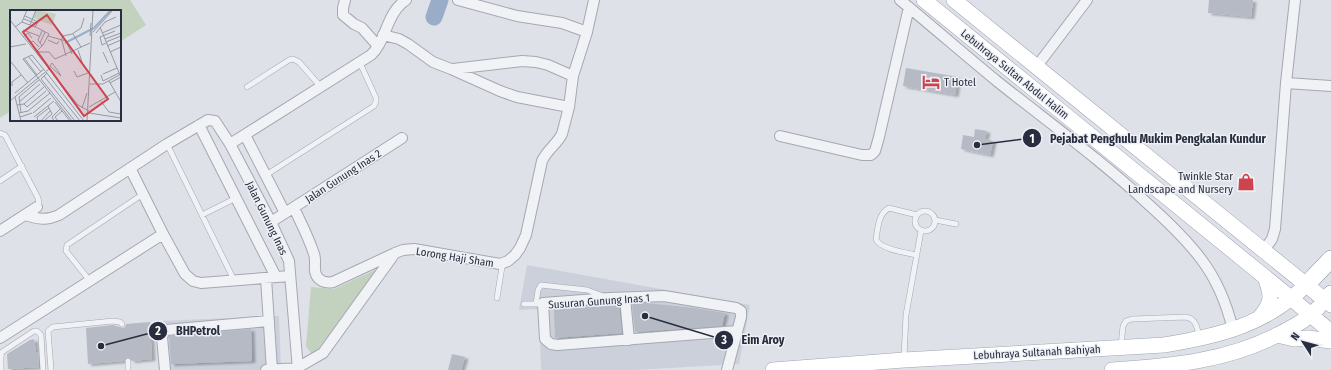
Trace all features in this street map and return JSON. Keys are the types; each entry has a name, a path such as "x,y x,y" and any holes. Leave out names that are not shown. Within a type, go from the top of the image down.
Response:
{"highway":[{"path":"1307,284 1331,259"}],"main road":[{"name":"Lebuhraya Sultan Abdul Halim","path":"924,0 1331,332"},
{"name":"Lebuhraya Sultan Abdul Halim","path":"954,0 1264,250 1329,300"},
{"path":"1258,319 1268,306 1271,298 1265,277"},
{"name":"Lebuhraya Sultanah Bahiyah","path":"773,370 904,360 1164,345 1200,339 1233,330 1258,319 1292,299 1307,284"},
{"path":"1112,370 1195,362 1240,351 1277,336 1303,322 1329,300"},
{"path":"1277,336 1294,339 1308,338 1331,341"}],"street":[{"path":"345,0 343,8 344,15 354,24 362,28 378,46"},
{"path":"230,144 360,63 374,52 395,12 406,0"},
{"path":"458,0 517,16 562,23 587,32"},
{"name":"Lorong Haji Sham","path":"289,211 315,255 315,272 318,278 328,283 403,250 414,249 501,263 508,261 520,248 526,235 542,160 548,150 560,138 568,107 573,76 587,32 594,0"},
{"path":"900,0 998,82 1071,138 1133,190 1168,222 1201,259 1213,278 1228,310 1233,330"},
{"path":"1037,66 1087,0"},
{"path":"1264,250 1272,239 1275,229 1286,83 1295,0"},
{"path":"780,136 862,155 871,155 875,151 909,7"},
{"path":"383,35 408,44 433,62 500,91 518,97 568,107"},
{"path":"451,69 522,61 548,65 573,76"},
{"path":"1286,83 1331,86"},
{"name":"Jalan Gunung Inas","path":"198,126 208,120 215,121 230,144 271,222 289,261 297,369"},
{"path":"25,216 42,220 59,215 167,144 198,126 236,198 271,278 269,321 272,370"},
{"path":"246,135 266,175 289,211"},
{"name":"Jalan Gunung Inas 2","path":"271,222 402,138"},
{"path":"130,168 185,274 193,281 201,283 290,276"},
{"path":"0,231 37,207"},
{"path":"0,338 163,234"},
{"path":"266,370 297,369 323,353 395,253"},
{"name":"Susuran Gunung Inas 1","path":"664,296 736,308 741,311 742,314 737,331 557,345 551,344 545,339 540,304 610,298 664,296"},
{"path":"625,298 629,340"},
{"path":"164,370 162,337 166,330 269,321"},
{"path":"727,370 737,331"}],"lane":[{"path":"247,87 289,60 293,59 299,62 321,87"},
{"path":"266,175 374,106 376,98 360,63"},
{"path":"0,133 5,135 22,166 38,198 39,203 37,207"},
{"path":"167,144 234,280"},
{"path":"0,181 22,166"},
{"path":"90,281 66,251 67,245 143,194"},
{"path":"202,216 236,198"},
{"path":"917,256 879,245 876,239 880,219 886,210 890,208 917,215 926,211 932,214 935,224 930,230 922,231"},
{"path":"917,215 915,222 922,231"},
{"path":"935,220 956,224"},
{"path":"904,360 906,315 922,231"},
{"path":"497,298 502,267 501,263"},
{"path":"524,304 540,304 538,290 541,285 587,290 610,298"},
{"path":"1121,347 1123,326 1126,321 1132,319 1191,318 1196,323 1200,339"},
{"path":"51,370 48,331 53,327 113,321 120,322 122,324"},
{"path":"1,370 2,352 37,331 41,335 43,370"},
{"path":"128,361 128,370"}],"shaded area":[{"path":"527,265 750,305 739,364 635,370 541,370 539,309 519,310"},
{"path":"279,316 281,370 161,370 159,321"}],"green space":[{"path":"0,0 130,0 146,25 121,41 121,10 10,10 10,112 0,118"},
{"path":"377,269 321,351 311,353 306,346 311,287 334,289"}],"building":[{"path":"1209,0 1253,0 1251,17 1208,13"},
{"name":"T Hotel","path":"906,68 958,77 955,95 903,86"},
{"path":"975,129 987,131 985,139 993,141 990,155 961,149 963,135 974,137"},
{"path":"646,303 725,313 722,326 635,332 632,304"},
{"path":"619,305 622,333 555,338 554,309"},
{"path":"150,322 152,359 132,361 128,357 124,361 88,364 86,328 113,325 123,328 126,324"},
{"path":"251,329 252,361 171,364 169,336"},
{"path":"34,339 36,352 38,352 39,367 8,369 7,354"},
{"path":"452,354 465,357 461,370 448,370"}],"waterway":[{"path":"434,17 440,0"}],"place":[{"name":"T Hotel","path":"931,82"},
{"name":"Pejabat Penghulu Mukim Pengkalan Kundur","path":"977,145"},
{"name":"Twinkle Star Landscape and Nursery","path":"1246,182"},
{"name":"Eim Aroy","path":"645,316"},
{"name":"BHPetrol","path":"101,346"}]}
